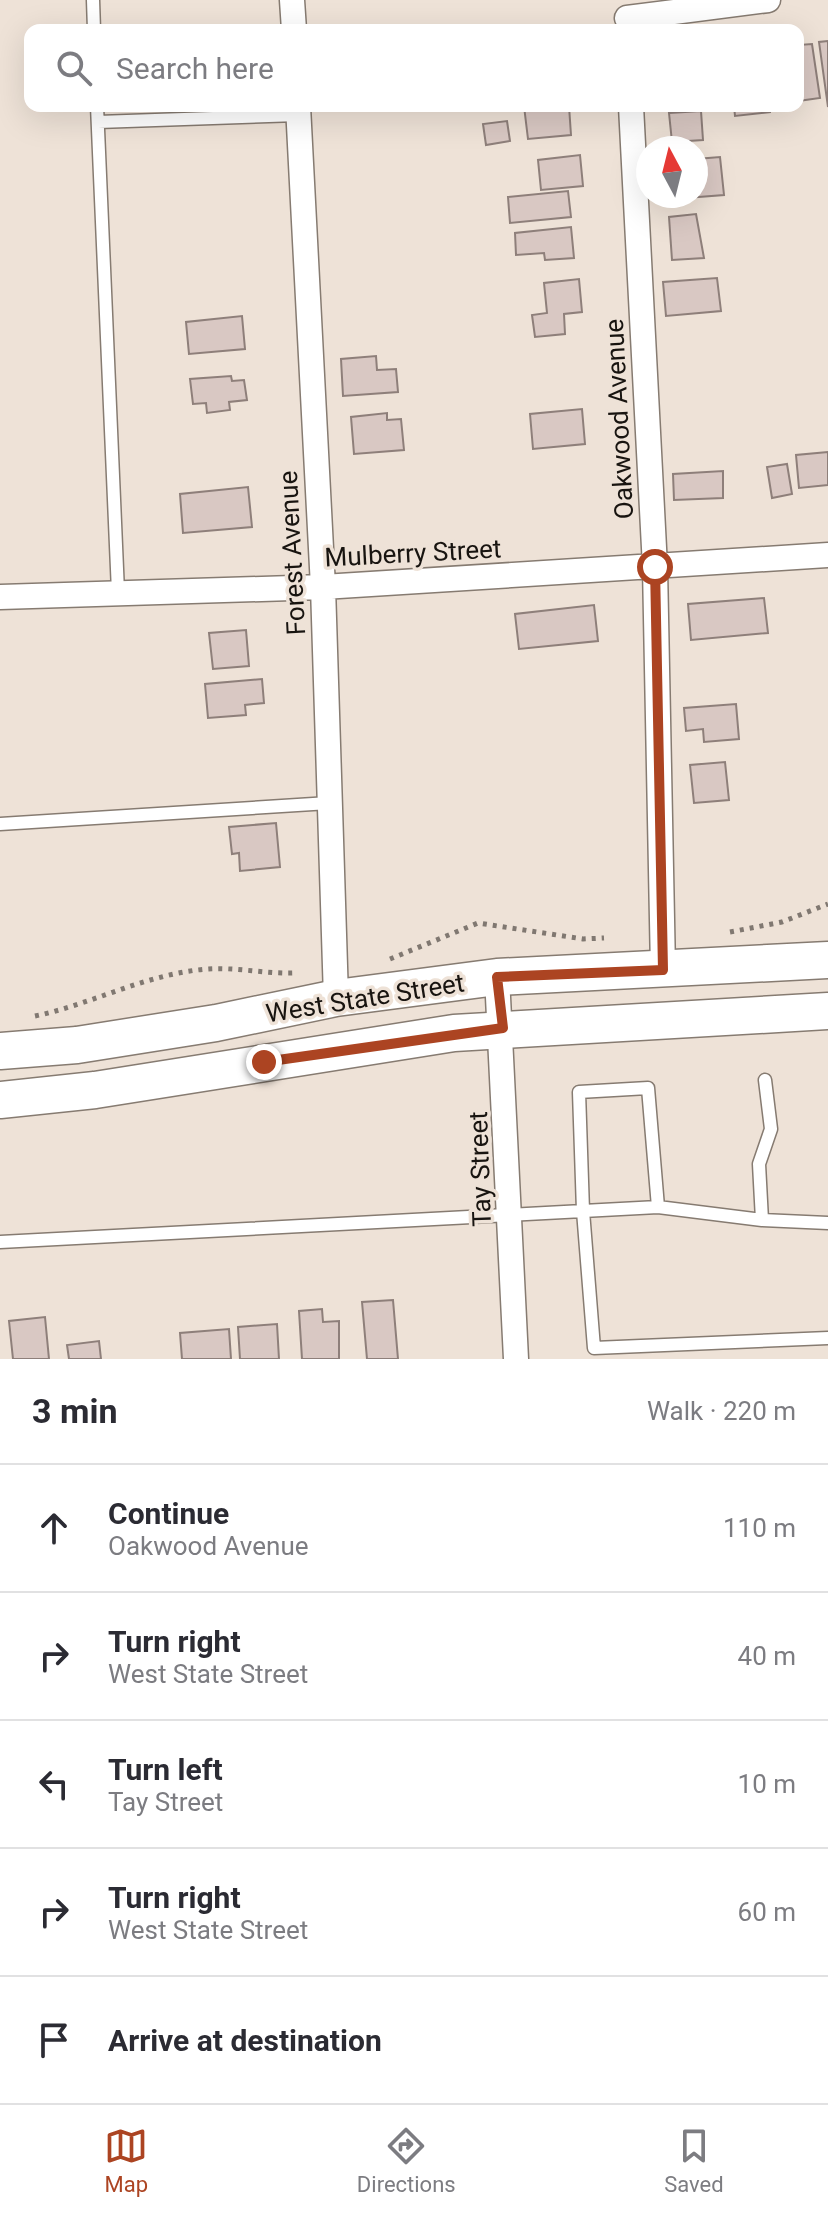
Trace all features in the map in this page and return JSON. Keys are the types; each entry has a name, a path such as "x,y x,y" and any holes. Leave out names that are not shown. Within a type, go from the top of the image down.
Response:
{"main road":[{"name":"West State Street","path":"0,1051 77,1045 216,1023 336,998 497,977 828,960"},
{"name":"West State Street","path":"0,1100 95,1090 503,1028 828,1011"}],"street":[{"path":"292,0 294,24"},
{"path":"627,16 768,0"},
{"name":"Forest Avenue","path":"298,112 323,587 336,998"},
{"name":"Oakwood Avenue","path":"631,112 655,567 663,970"},
{"name":"Mulberry Street","path":"0,597 323,587 828,555"},
{"name":"Tay Street","path":"497,977 503,1028 516,1359"}],"lane":[{"path":"93,0 94,24"},
{"path":"97,112 118,592"},
{"path":"98,122 265,112"},
{"path":"0,824 329,803"},
{"path":"762,1220 759,1164 771,1129 765,1080"},
{"path":"658,1207 648,1088 579,1092 583,1211 594,1348 828,1338"},
{"path":"0,1242 658,1207 762,1220 828,1223"}],"building":[{"path":"828,41 828,107 819,42"},
{"path":"812,44 820,98 804,100 804,45"},
{"path":"525,112 569,112 571,135 528,139"},
{"path":"701,112 703,136 671,136 669,113"},
{"path":"735,112 770,112 735,116"},
{"path":"507,121 510,141 486,145 483,124"},
{"path":"580,155 583,186 541,190 538,160"},
{"path":"720,157 724,195 708,196 708,158"},
{"path":"568,191 571,217 510,223 508,197"},
{"path":"696,214 704,258 672,260 669,217"},
{"path":"571,227 574,258 545,260 544,253 516,255 515,233"},
{"path":"717,278 721,311 666,316 663,282"},
{"path":"579,279 582,312 564,314 565,334 535,337 532,315 547,313 544,283"},
{"path":"242,316 245,349 189,354 186,322"},
{"path":"376,356 377,370 396,369 398,392 343,396 341,359"},
{"path":"231,376 232,381 244,380 247,400 229,402 230,410 207,413 206,403 193,404 190,379"},
{"path":"582,409 585,444 533,449 530,414"},
{"path":"387,413 387,420 401,419 404,450 354,454 351,417"},
{"path":"828,452 828,485 799,488 796,455"},
{"path":"787,464 792,494 772,498 767,467"},
{"path":"723,471 723,498 674,500 673,474"},
{"path":"248,487 252,527 183,533 180,494"},
{"path":"764,598 768,633 691,640 688,604"},
{"path":"594,605 598,641 519,649 515,614"},
{"path":"246,630 249,666 213,669 209,633"},
{"path":"262,679 264,703 245,705 246,715 208,718 205,684"},
{"path":"736,704 739,739 704,742 703,729 686,731 684,708"},
{"path":"725,762 729,800 694,803 690,765"},
{"path":"276,823 280,867 240,871 239,853 232,854 229,827"},
{"path":"393,1300 398,1359 367,1359 362,1302"},
{"path":"322,1309 323,1322 339,1321 339,1359 302,1359 299,1311"},
{"path":"45,1317 49,1359 13,1359 9,1321"},
{"path":"277,1324 279,1359 240,1359 238,1327"},
{"path":"229,1329 231,1359 182,1359 180,1333"},
{"path":"99,1341 101,1359 69,1359 67,1345"}],"route":[{"path":"264,1062 503,1028 497,977 663,970 655,567"}]}
